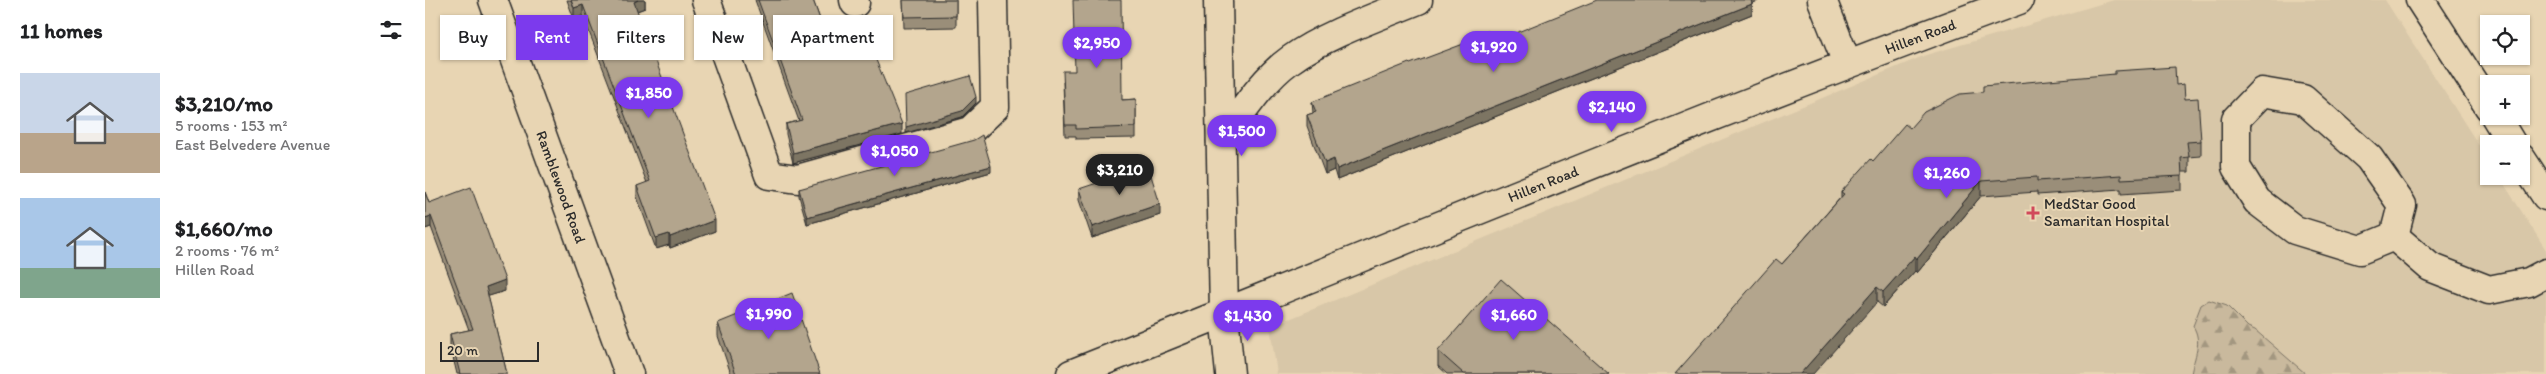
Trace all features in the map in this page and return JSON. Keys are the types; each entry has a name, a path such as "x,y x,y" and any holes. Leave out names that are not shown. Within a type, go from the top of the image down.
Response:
{"street":[{"name":"Ramblewood Road","path":"493,0 629,374"},
{"path":"706,0 769,175 798,179 970,132 995,107 993,0"},
{"path":"1218,0 1224,314 1230,374"},
{"path":"1221,140 1264,84 1290,60 1327,40 1418,0"},
{"path":"1822,0 1847,63"},
{"name":"Hillen Road","path":"1071,374 1224,314 1486,206 1847,63 2019,0"},
{"path":"2420,0 2480,93"},
{"path":"2262,92 2303,99 2369,158 2402,205 2394,236 2359,250 2295,230 2257,201 2236,167 2236,119 2262,92"},
{"path":"2530,172 2546,196"},
{"path":"2394,236 2430,267 2489,290 2529,282 2546,273"}],"shaded area":[{"name":"MedStar Good Samaritan Hospital","path":"2114,0 2385,0 2480,147 2480,185 2505,185 2546,250 2546,374 1277,374 1270,327 1926,55"}],"green space":[{"path":"2209,300 2227,306 2248,327 2255,330 2306,374 2191,374 2198,344 2193,326 2201,305"}],"building":[{"path":"571,0 638,0 634,2 639,15 598,15 598,44 583,5 574,8"},
{"path":"758,0 813,0 818,15 773,15 773,41"},
{"path":"903,0 956,0 956,16 904,17"},
{"path":"1073,0 1121,0 1122,100 1136,99 1136,127 1076,129 1076,125 1065,125 1063,71 1075,71"},
{"path":"1597,0 1751,0 1752,4 1337,169 1334,159 1325,163 1307,115 1316,112 1312,102 1409,63 1466,43 1465,40 1488,31 1493,42"},
{"path":"604,60 656,60 715,220 670,237 669,234 656,238 637,186 650,181"},
{"path":"780,60 876,60 902,124 793,153 786,124 802,120"},
{"path":"2175,67 2176,85 2184,84 2185,99 2198,98 2201,141 2187,142 2189,157 2181,158 2182,176 2121,179 2121,175 2037,181 2037,177 1981,181 1917,259 1915,256 1883,292 1877,287 1800,374 1675,374 1776,259 1782,264 1844,194 1841,192 1871,159 1873,161 1905,124 1910,128 1924,112 1960,94 1983,92 1983,86 2115,74 2115,71"},
{"path":"970,76 976,97 962,111 906,127 905,95"},
{"path":"982,135 991,166 807,217 799,189 974,140"},
{"path":"1148,166 1160,204 1092,227 1079,189"},
{"path":"471,187 505,280 486,287 507,374 460,374 450,334 473,329 431,216 425,218 425,192 429,203"},
{"path":"1501,279 1609,374 1464,374 1438,351"},
{"path":"792,293 820,374 736,374 718,323"}],"place":[{"name":"MedStar Good Samaritan Hospital","path":"2033,213"}]}
